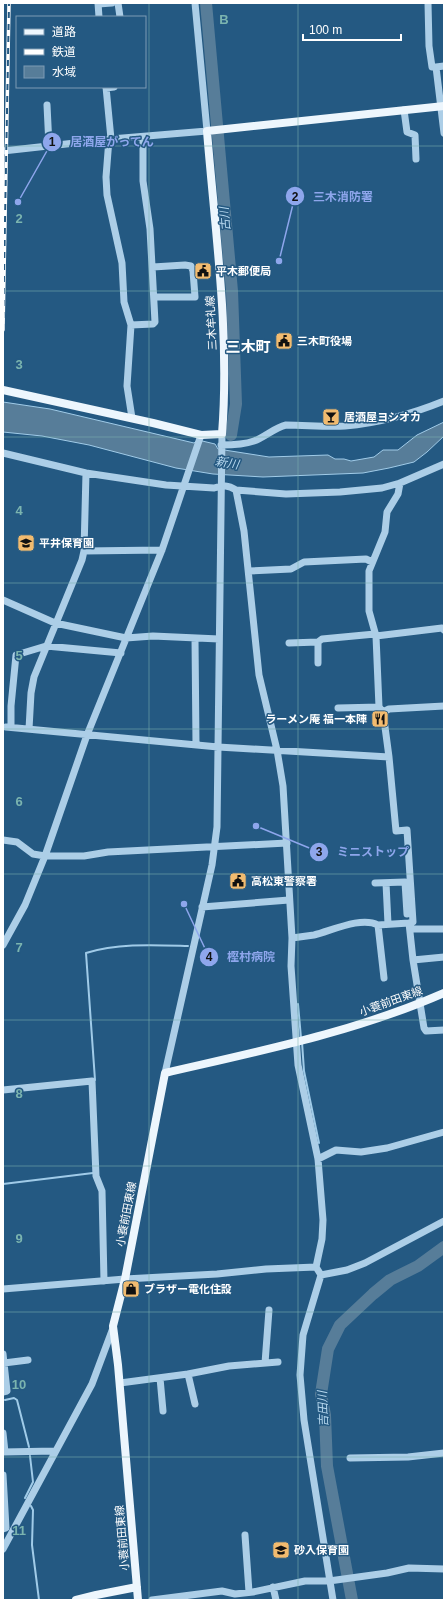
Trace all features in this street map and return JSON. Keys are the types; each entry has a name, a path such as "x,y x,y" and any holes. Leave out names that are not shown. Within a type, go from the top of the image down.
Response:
{"main road":[{"path":"206,131 442,106"},
{"name":"三木牟礼線","path":"206,131 224,330 225,382 221,442"},
{"path":"3,390 132,418 221,442"},
{"name":"小蓑前田東線","path":"138,1600 114,1326 125,1279 165,1073 338,1031 420,1004 444,993"},
{"path":"76,1600 137,1587"}],"street":[{"path":"99,16 98,4 112,3"},
{"path":"118,3 120,16"},
{"path":"3,151 110,139 206,131 195,3"},
{"path":"428,3 429,46 432,67 444,66"},
{"path":"436,67 442,106 444,133"},
{"path":"106,88 110,139 106,177 107,195 122,263 124,302 131,325 127,386 132,418"},
{"path":"47,105 50,146"},
{"path":"404,110 407,132 415,135 416,159"},
{"path":"131,325 153,324 155,322 150,229 143,181 143,137"},
{"path":"153,266 190,266 193,271 195,297 154,298"},
{"path":"165,1073 212,865 217,827 221,442 236,445 254,441 279,427 286,426 334,426 362,424 400,416 444,401"},
{"path":"4,940 25,905 45,856 87,735 162,550 200,437"},
{"path":"3,453 86,473 183,486 214,488 230,486 236,490 286,494 340,492 382,488 400,483 444,464"},
{"path":"29,729 31,693 34,677 82,560 84,551 86,473"},
{"path":"400,483 398,494 387,512 385,532 369,571 369,611 375,635 381,709 389,757 396,831 407,830 412,922 409,925"},
{"path":"236,490 244,531 260,675 277,750 283,786 292,938 291,966 298,1065 318,1159 323,1220 322,1239 316,1267 321,1275 303,1335 300,1376 304,1420 333,1600"},
{"path":"84,551 162,550"},
{"path":"249,571 291,570 304,562 366,559 372,562"},
{"path":"3,600 55,623 126,638 154,636 219,639"},
{"path":"289,643 318,642 322,639 442,628 444,630"},
{"path":"194,638 196,744"},
{"path":"318,642 318,663"},
{"path":"120,653 46,646 16,655 8,727 218,747 389,757"},
{"path":"338,708 389,709 444,706"},
{"path":"3,840 17,842 33,854 45,856 84,856 108,852 287,843"},
{"path":"375,883 405,882 413,960 424,1028 426,1031 444,1030"},
{"path":"386,883 388,924"},
{"path":"202,907 289,900"},
{"path":"292,938 313,935 347,925 373,922 378,925 388,924 444,928"},
{"path":"378,925 384,978"},
{"path":"413,960 444,957"},
{"path":"3,1090 92,1081 96,1176 102,1191 104,1281"},
{"path":"318,1159 336,1150 361,1152 387,1148 444,1132"},
{"path":"321,1275 346,1270 365,1263 444,1221"},
{"path":"3,1288 217,1274 266,1269 316,1267"},
{"path":"265,1363 269,1310"},
{"path":"7,1530 55,1451 92,1384 114,1326"},
{"path":"3,1354 7,1391 3,1392"},
{"path":"4,1363 28,1360"},
{"path":"120,1383 188,1374 229,1366 278,1362"},
{"path":"188,1374 195,1404"},
{"path":"160,1378 163,1411"},
{"path":"3,1432 4,1452 55,1451"},
{"path":"350,1458 408,1457 444,1453"},
{"path":"3,1475 7,1530 3,1549"},
{"path":"245,1535 250,1592"},
{"path":"152,1600 222,1591 236,1597 250,1592 305,1581 329,1580 387,1573 409,1568 444,1569"},
{"path":"273,1587 276,1600"}],"water":[{"name":"新川","path":"3,402 50,409 194,443 198,440 215,444 218,449 269,457 328,455 335,459 351,461 374,457 383,450 398,450 417,435 444,422 444,436 414,462 363,473 263,477 213,474 176,468 89,445 42,436 3,432"}],"waterway":[{"name":"古川","path":"206,3 232,291 236,404 231,435"},
{"path":"95,1080 86,953 123,946 188,946"},
{"path":"298,1004 301,1038"},
{"path":"302,1042 304,1071 319,1143"},
{"path":"3,1184 93,1173"},
{"name":"吉田川","path":"352,1600 327,1466 325,1415 321,1394 328,1349 340,1325 373,1294 390,1280 418,1266 444,1247"},
{"path":"5,1400 14,1398 17,1400 29,1447"},
{"path":"25,1498 33,1482 30,1456"},
{"path":"31,1506 33,1510 32,1545 39,1600"}],"railway":[{"path":"3,330 9,3"}],"place":[{"name":"居酒屋がってん","path":"18,202"},
{"name":"三木消防署","path":"279,261"},
{"name":"平木郵便局","path":"203,271"},
{"name":"三木町役場","path":"284,341"},
{"name":"居酒屋ヨシオカ","path":"331,417"},
{"name":"平井保育園","path":"26,543"},
{"name":"ラーメン庵 福一本陣","path":"380,719"},
{"name":"ミニストップ","path":"256,826"},
{"name":"高松東警察署","path":"238,881"},
{"name":"樫村病院","path":"184,904"},
{"name":"ブラザー電化住設","path":"131,1289"},
{"name":"砂入保育園","path":"281,1550"}],"district":[{"name":"三木町","path":"248,346"}]}
